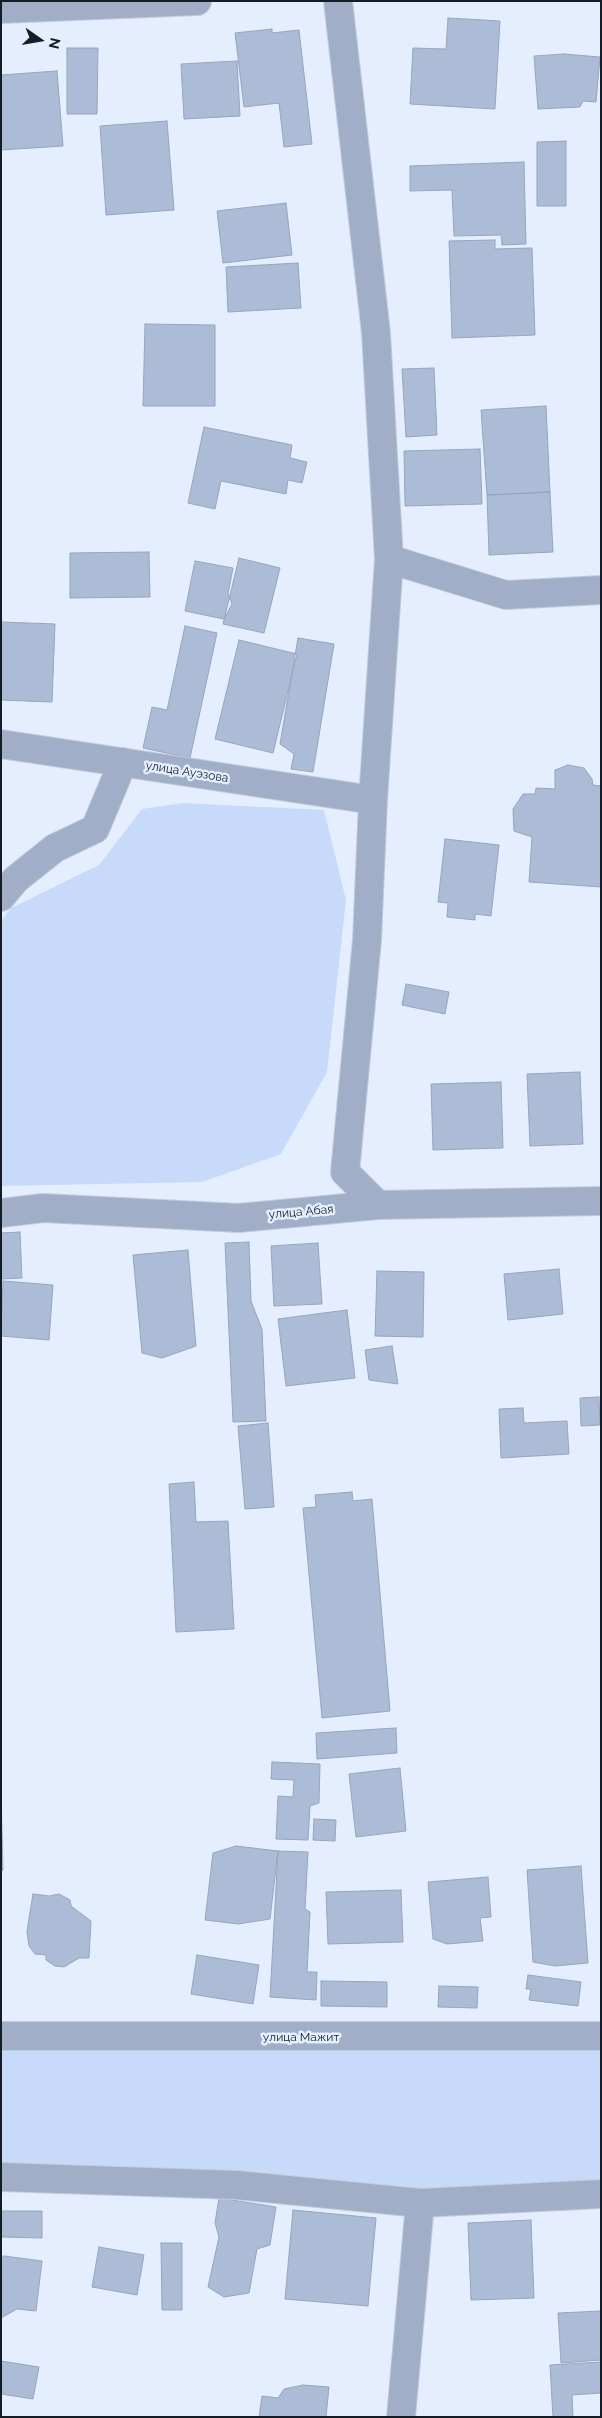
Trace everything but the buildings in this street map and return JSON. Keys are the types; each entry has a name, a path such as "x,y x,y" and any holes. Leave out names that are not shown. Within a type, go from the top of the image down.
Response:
{"street":[{"path":"1,9 197,1"},
{"path":"338,1 376,333 389,559 373,800 367,940 345,1172 378,1205"},
{"path":"389,559 506,595 601,590"},
{"name":"улица Ауэзова","path":"1,744 373,800"},
{"path":"1,897 16,879 55,848 94,829 122,762"},
{"name":"улица Абая","path":"1,1213 44,1208 239,1218 378,1205 601,1201"},
{"name":"улица Мажит","path":"1,2036 601,2036"},
{"path":"1,2177 236,2185 420,2203 601,2194"},
{"path":"401,2417 420,2203"}],"shaded area":[{"path":"183,803 324,810 346,900 327,1072 281,1154 202,1182 1,1186 1,921 11,908 99,865 142,809"},
{"path":"601,2025 601,2183 428,2190 1,2173 1,2035"}]}
